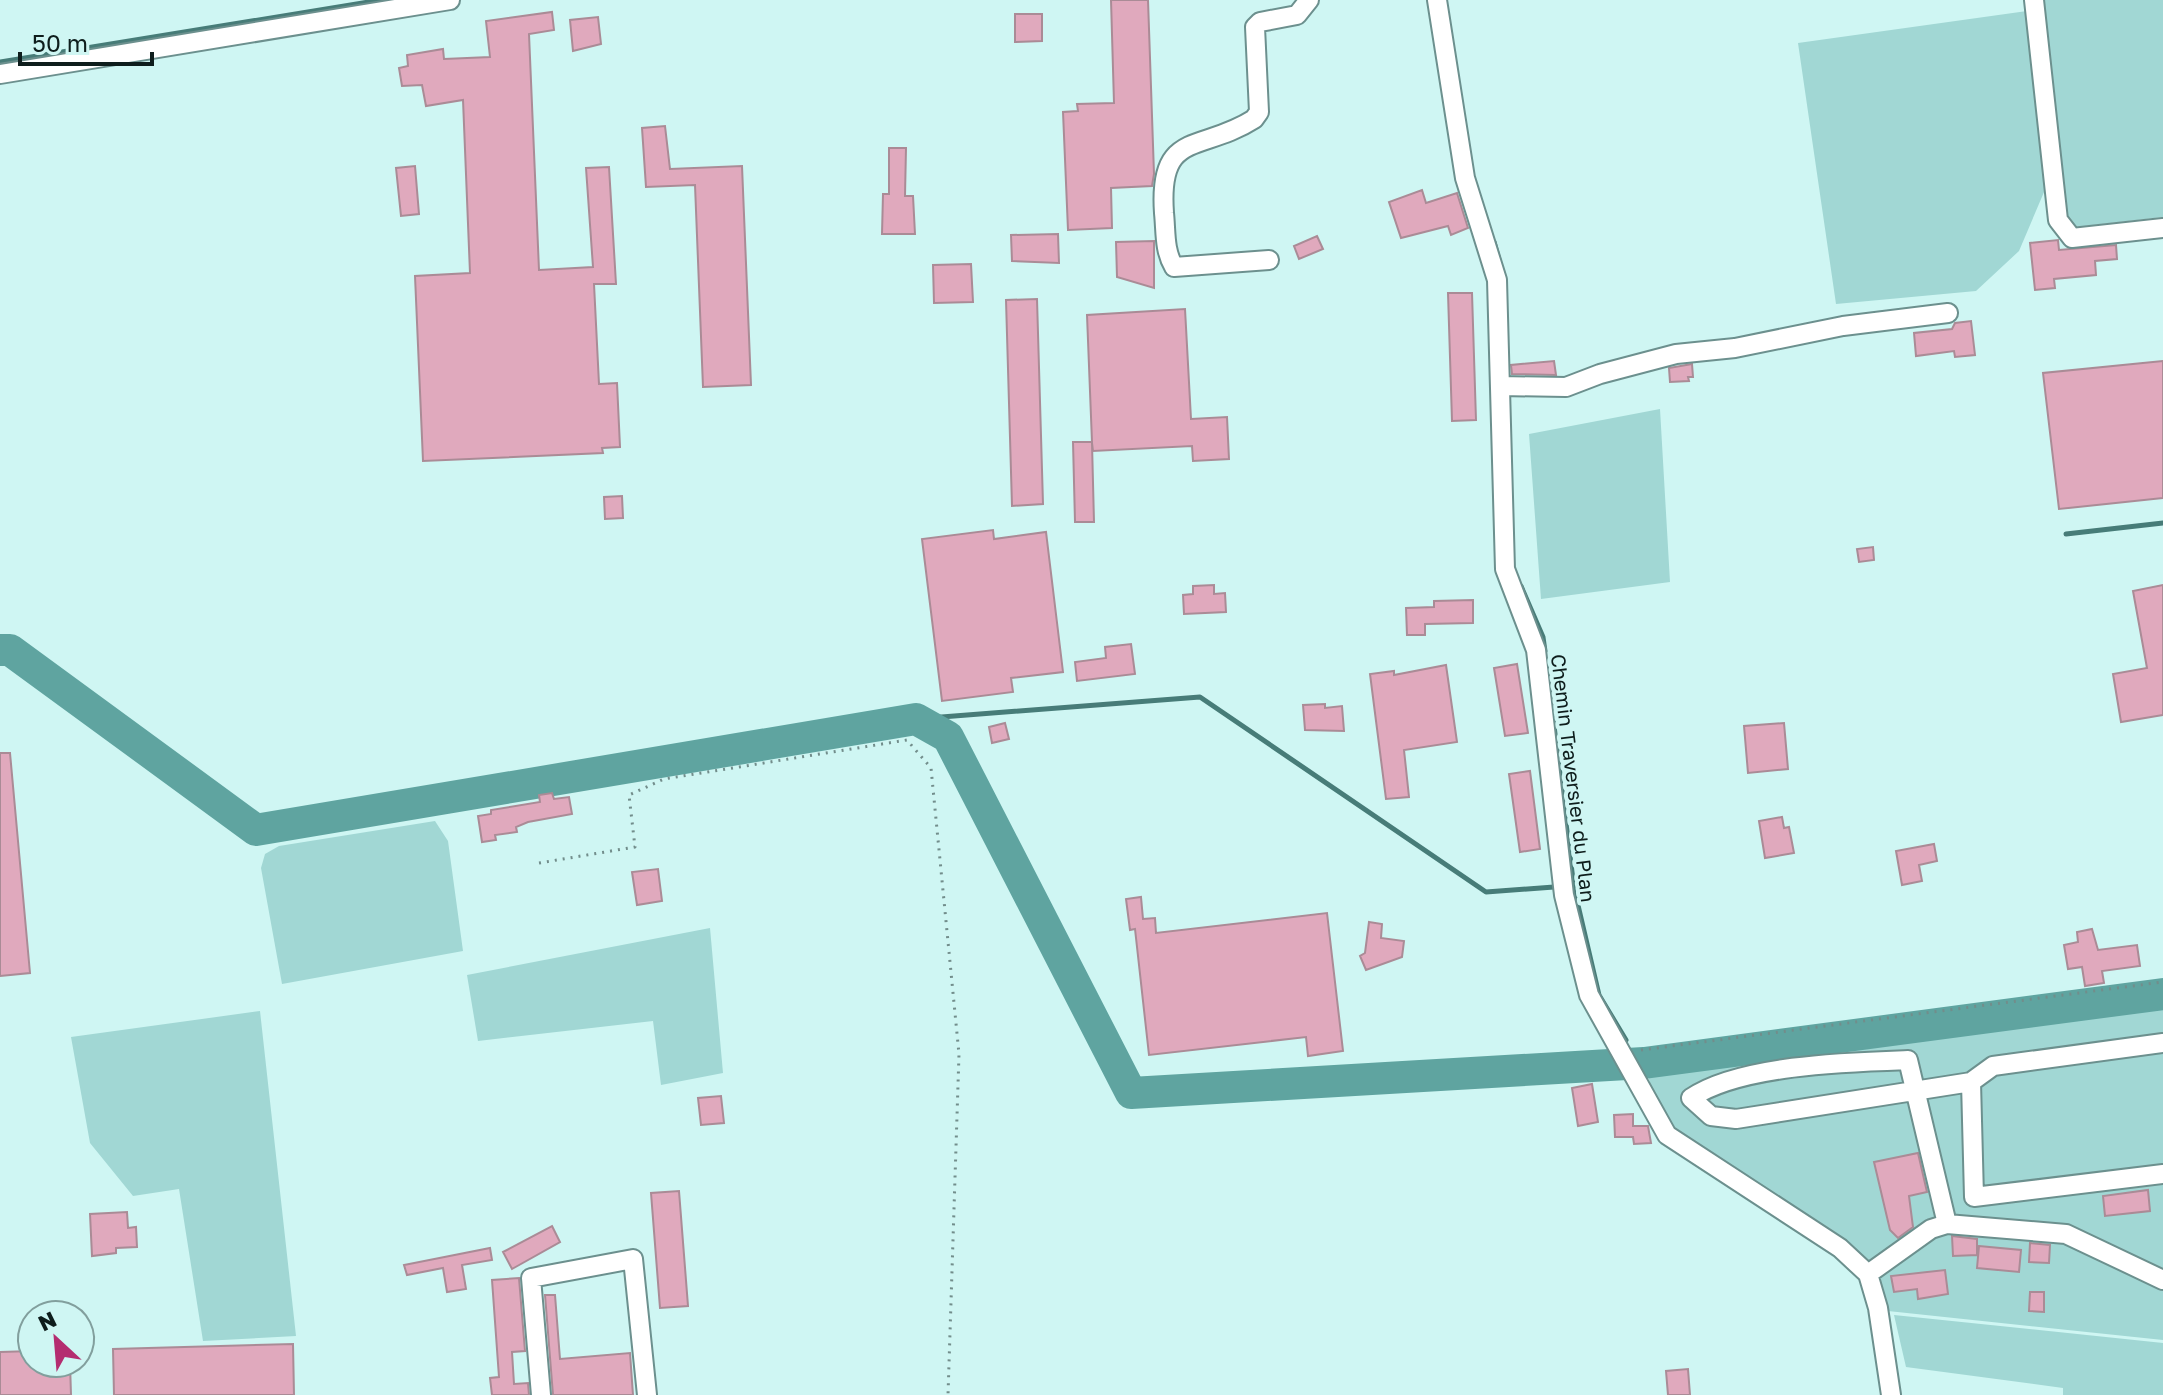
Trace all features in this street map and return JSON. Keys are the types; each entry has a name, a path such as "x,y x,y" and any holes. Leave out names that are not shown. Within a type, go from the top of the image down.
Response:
{"street":[{"path":"0,74 450,0"},
{"path":"1269,260 1174,267 1167,256 1162,181 1166,167 1177,153 1254,119 1259,112 1255,27 1260,22 1297,15 1309,0"},
{"name":"Chemin Traversier du Plan","path":"1437,0 1465,178 1497,280 1505,569 1536,650 1564,895 1589,995 1667,1135 1840,1248 1868,1274"},
{"path":"2034,0 2058,220 2062,229 2072,238 2163,228"},
{"path":"1500,386 1566,387 1600,374 1676,354 1735,348 1843,326 1948,313"},
{"path":"1947,1224 1917,1090 1908,1060 1820,1063 1709,1086 1691,1098 1711,1116 1736,1119 1917,1090 1971,1082 1993,1066 2163,1043"},
{"path":"1971,1082 1974,1197 2163,1174"},
{"path":"1891,1395 1878,1308 1868,1274 1931,1229 1947,1224 2066,1234 2163,1280"},
{"path":"541,1395 531,1278 633,1259 647,1395"}],"path":[{"path":"539,863 635,847 629,795 664,779 907,740 931,768 959,1054 948,1395"},
{"path":"1621,1053 2163,982"}],"shaded area":[{"path":"2039,0 2163,0 2163,217 2068,228"},
{"path":"2027,11 2047,185 2019,251 1976,291 1836,304 1798,43"},
{"path":"1660,409 1670,582 1541,599 1529,434"},
{"path":"435,821 448,841 463,951 282,984 261,868 265,854 279,846"},
{"path":"710,928 723,1073 661,1085 653,1021 478,1041 467,975"},
{"path":"2163,1002 2163,1340 1888,1311 1871,1269 1675,1134 1659,1112 1647,1073"},
{"path":"260,1011 296,1336 203,1341 179,1189 133,1196 90,1143 71,1037"},
{"path":"1894,1315 2163,1343 2163,1395 2063,1395 2063,1388 1906,1367"}],"building":[{"path":"1111,0 1148,0 1152,186 1111,188 1112,228 1068,230 1063,112 1078,111 1077,104 1114,103"},
{"path":"552,12 554,30 529,34 539,270 593,267 586,168 609,167 616,284 594,284 599,384 617,383 620,447 602,448 603,453 423,461 415,276 470,273 463,100 426,106 422,85 402,86 399,68 408,66 407,55 443,49 444,59 490,57 486,21"},
{"path":"1015,14 1042,14 1042,41 1015,42"},
{"path":"598,17 601,44 573,51 570,20"},
{"path":"665,126 670,169 742,166 751,385 703,387 695,185 646,187 642,128"},
{"path":"889,148 906,148 905,196 913,196 915,234 882,234 883,194 889,194"},
{"path":"415,166 419,214 401,216 396,168"},
{"path":"1422,190 1426,203 1457,193 1468,228 1451,235 1448,226 1401,238 1389,202"},
{"path":"1058,234 1059,263 1012,261 1011,235"},
{"path":"1317,236 1323,249 1299,259 1294,246"},
{"path":"2058,240 2059,250 2116,245 2117,259 2095,261 2096,275 2054,279 2055,288 2035,290 2030,243"},
{"path":"1154,241 1154,288 1117,277 1116,242"},
{"path":"971,264 973,302 934,303 933,265"},
{"path":"1448,293 1472,293 1476,420 1452,421"},
{"path":"1037,299 1043,504 1012,506 1006,300"},
{"path":"1185,309 1191,419 1227,417 1229,459 1193,461 1192,446 1093,451 1092,443 1094,522 1075,522 1073,442 1092,442 1087,315"},
{"path":"1971,321 1975,355 1955,357 1954,351 1916,356 1914,333 1952,329 1955,323"},
{"path":"1554,361 1556,375 1512,374 1511,365"},
{"path":"2163,361 2163,498 2059,509 2043,373"},
{"path":"1692,364 1693,377 1688,377 1689,381 1670,382 1669,368"},
{"path":"622,496 623,518 605,519 604,497"},
{"path":"993,530 994,539 1046,532 1063,672 1011,678 1013,692 942,701 922,539"},
{"path":"1873,547 1874,560 1859,562 1857,549"},
{"path":"1214,585 1214,594 1225,593 1226,612 1184,614 1183,595 1193,594 1193,586"},
{"path":"2163,585 2163,715 2121,722 2113,674 2147,668 2133,591"},
{"path":"1473,600 1473,623 1425,624 1425,635 1407,635 1406,608 1434,607 1434,601"},
{"path":"1131,644 1135,674 1077,681 1075,662 1106,658 1105,647"},
{"path":"1517,664 1528,733 1505,736 1494,668"},
{"path":"1446,665 1457,742 1404,750 1409,797 1386,799 1370,674 1394,671 1394,675"},
{"path":"1325,704 1325,708 1342,706 1344,731 1305,730 1303,705"},
{"path":"1005,723 1009,739 992,743 989,727"},
{"path":"1784,723 1788,769 1748,773 1744,726"},
{"path":"0,753 10,753 30,973 0,976"},
{"path":"1530,771 1540,849 1520,852 1509,774"},
{"path":"552,793 554,799 569,797 572,814 528,822 516,827 517,832 495,835 496,840 482,842 478,816 491,814 491,810 540,802 539,795"},
{"path":"1782,817 1784,828 1789,827 1794,853 1765,858 1759,821"},
{"path":"1934,844 1937,861 1919,865 1922,881 1902,885 1896,851"},
{"path":"658,869 662,901 637,905 632,872"},
{"path":"1141,897 1143,919 1155,918 1156,933 1327,913 1343,1051 1308,1056 1306,1037 1149,1055 1135,929 1130,930 1126,899"},
{"path":"1369,922 1382,924 1381,938 1404,941 1402,957 1366,970 1360,956 1365,953"},
{"path":"2092,929 2098,950 2137,945 2140,966 2102,971 2104,983 2085,986 2082,967 2068,969 2064,945 2078,942 2077,932"},
{"path":"1592,1084 1598,1122 1578,1126 1572,1088"},
{"path":"721,1096 724,1123 701,1125 698,1098"},
{"path":"1633,1114 1633,1126 1648,1126 1651,1143 1634,1144 1633,1137 1615,1137 1614,1115"},
{"path":"1918,1153 1927,1192 1909,1196 1913,1227 1898,1238 1890,1230 1874,1162"},
{"path":"2148,1190 2150,1211 2105,1216 2103,1196"},
{"path":"679,1191 688,1306 660,1308 651,1193"},
{"path":"127,1212 128,1228 136,1227 137,1247 116,1248 116,1253 92,1256 90,1214"},
{"path":"552,1226 560,1242 512,1269 503,1252"},
{"path":"1952,1236 1977,1239 1977,1255 1953,1256"},
{"path":"2030,1243 2050,1245 2049,1263 2029,1262"},
{"path":"1979,1246 2021,1250 2019,1272 1977,1268"},
{"path":"490,1248 492,1260 462,1265 466,1289 447,1292 443,1268 407,1275 404,1265"},
{"path":"1945,1270 1948,1294 1918,1299 1917,1289 1894,1292 1891,1276"},
{"path":"519,1278 525,1351 512,1352 514,1384 528,1383 529,1395 492,1395 490,1378 499,1377 492,1280"},
{"path":"2030,1292 2044,1292 2044,1312 2029,1311"},
{"path":"545,1295 555,1295 560,1359 630,1353 633,1395 553,1395"},
{"path":"293,1344 294,1395 114,1395 113,1349"},
{"path":"0,1352 16,1352 16,1379 70,1379 71,1395 0,1395"},
{"path":"1688,1369 1690,1395 1668,1395 1666,1371"}],"waterway":[{"path":"0,62 381,0"},
{"path":"1494,242 1504,278"},
{"path":"2066,534 2163,523"},
{"path":"1521,586 1543,637 1545,651"},
{"path":"0,650 10,650 256,830 916,719 948,737 1131,1093 1644,1063 2163,994"},
{"path":"1547,669 1574,888 1599,995 1626,1040"},
{"path":"916,719 1200,697 1486,892 1554,887"}]}
